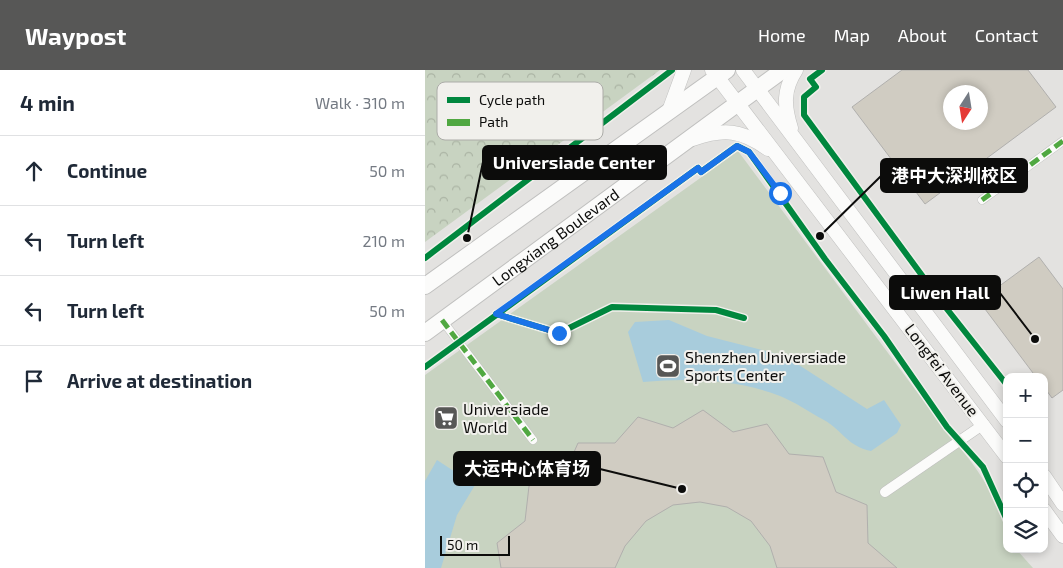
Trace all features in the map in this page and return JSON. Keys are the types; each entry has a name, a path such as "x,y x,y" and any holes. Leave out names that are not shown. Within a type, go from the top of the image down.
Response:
{"main road":[{"path":"669,111 684,70"},
{"name":"Longfei Avenue","path":"743,70 1005,418"},
{"name":"Longxiang Boulevard","path":"425,333 783,70"},
{"path":"794,138 785,102 788,85 796,70"},
{"path":"425,286 669,111 719,72"},
{"name":"Longfei Avenue","path":"719,72 738,103 1003,452"},
{"path":"687,141 722,131 735,133 750,137 778,156"},
{"path":"1048,482 1063,504"},
{"path":"1048,515 1063,536"}],"street":[{"path":"982,200 1063,141"},
{"path":"442,320 533,440"},
{"path":"885,492 983,424"}],"green space":[{"path":"425,70 660,70 603,112 603,82 437,82 437,140 564,140 425,242"},
{"name":"Shenzhen Universiade Sports Center","path":"738,151 987,485 1003,524 1003,553 1020,553 1033,568 425,568 425,375"}],"water":[{"path":"669,320 707,336 785,356 867,409 884,400 901,425 897,433 871,451 856,446 830,424 797,404 763,390 712,381 643,382 628,332 635,322"},
{"path":"437,460 475,485 457,515 441,568 425,568 425,481"}],"building":[{"path":"902,70 1028,70 1056,107 925,204 852,107"},
{"path":"1039,257 1063,289 1063,390 1052,398 1048,392 1048,373 1033,373 979,301"},
{"path":"703,410 733,432 767,424 789,454 823,457 836,492 867,505 868,543 897,568 777,568 770,546 751,521 727,507 700,502 673,505 646,521 625,546 615,568 501,568 497,543 525,521 529,486 564,475 578,443 615,443 638,417 673,428"}],"marked path":[{"path":"982,200 1063,141"},
{"path":"442,320 533,440"}],"cycle path":[{"path":"603,123 672,70"},
{"path":"822,70 810,79 816,87 804,97 804,115 943,304 1003,380"},
{"path":"425,258 580,140"},
{"path":"425,367 698,168 701,172 737,146 749,152 825,259 884,336 947,427 983,467 1003,511"},
{"path":"496,314 559,333 612,307 716,310 744,318"}],"place":[{"name":"港中大深圳校区","path":"820,236"},
{"name":"Universiade Center","path":"467,238"},
{"name":"Liwen Hall","path":"1035,339"},
{"name":"Shenzhen Universiade Sports Center","path":"668,366"},
{"name":"Universiade World","path":"446,418"},
{"name":"大运中心体育场","path":"682,489"}],"route":[{"path":"559,333 496,314 698,168 701,172 737,146 749,152 780,193"}]}
